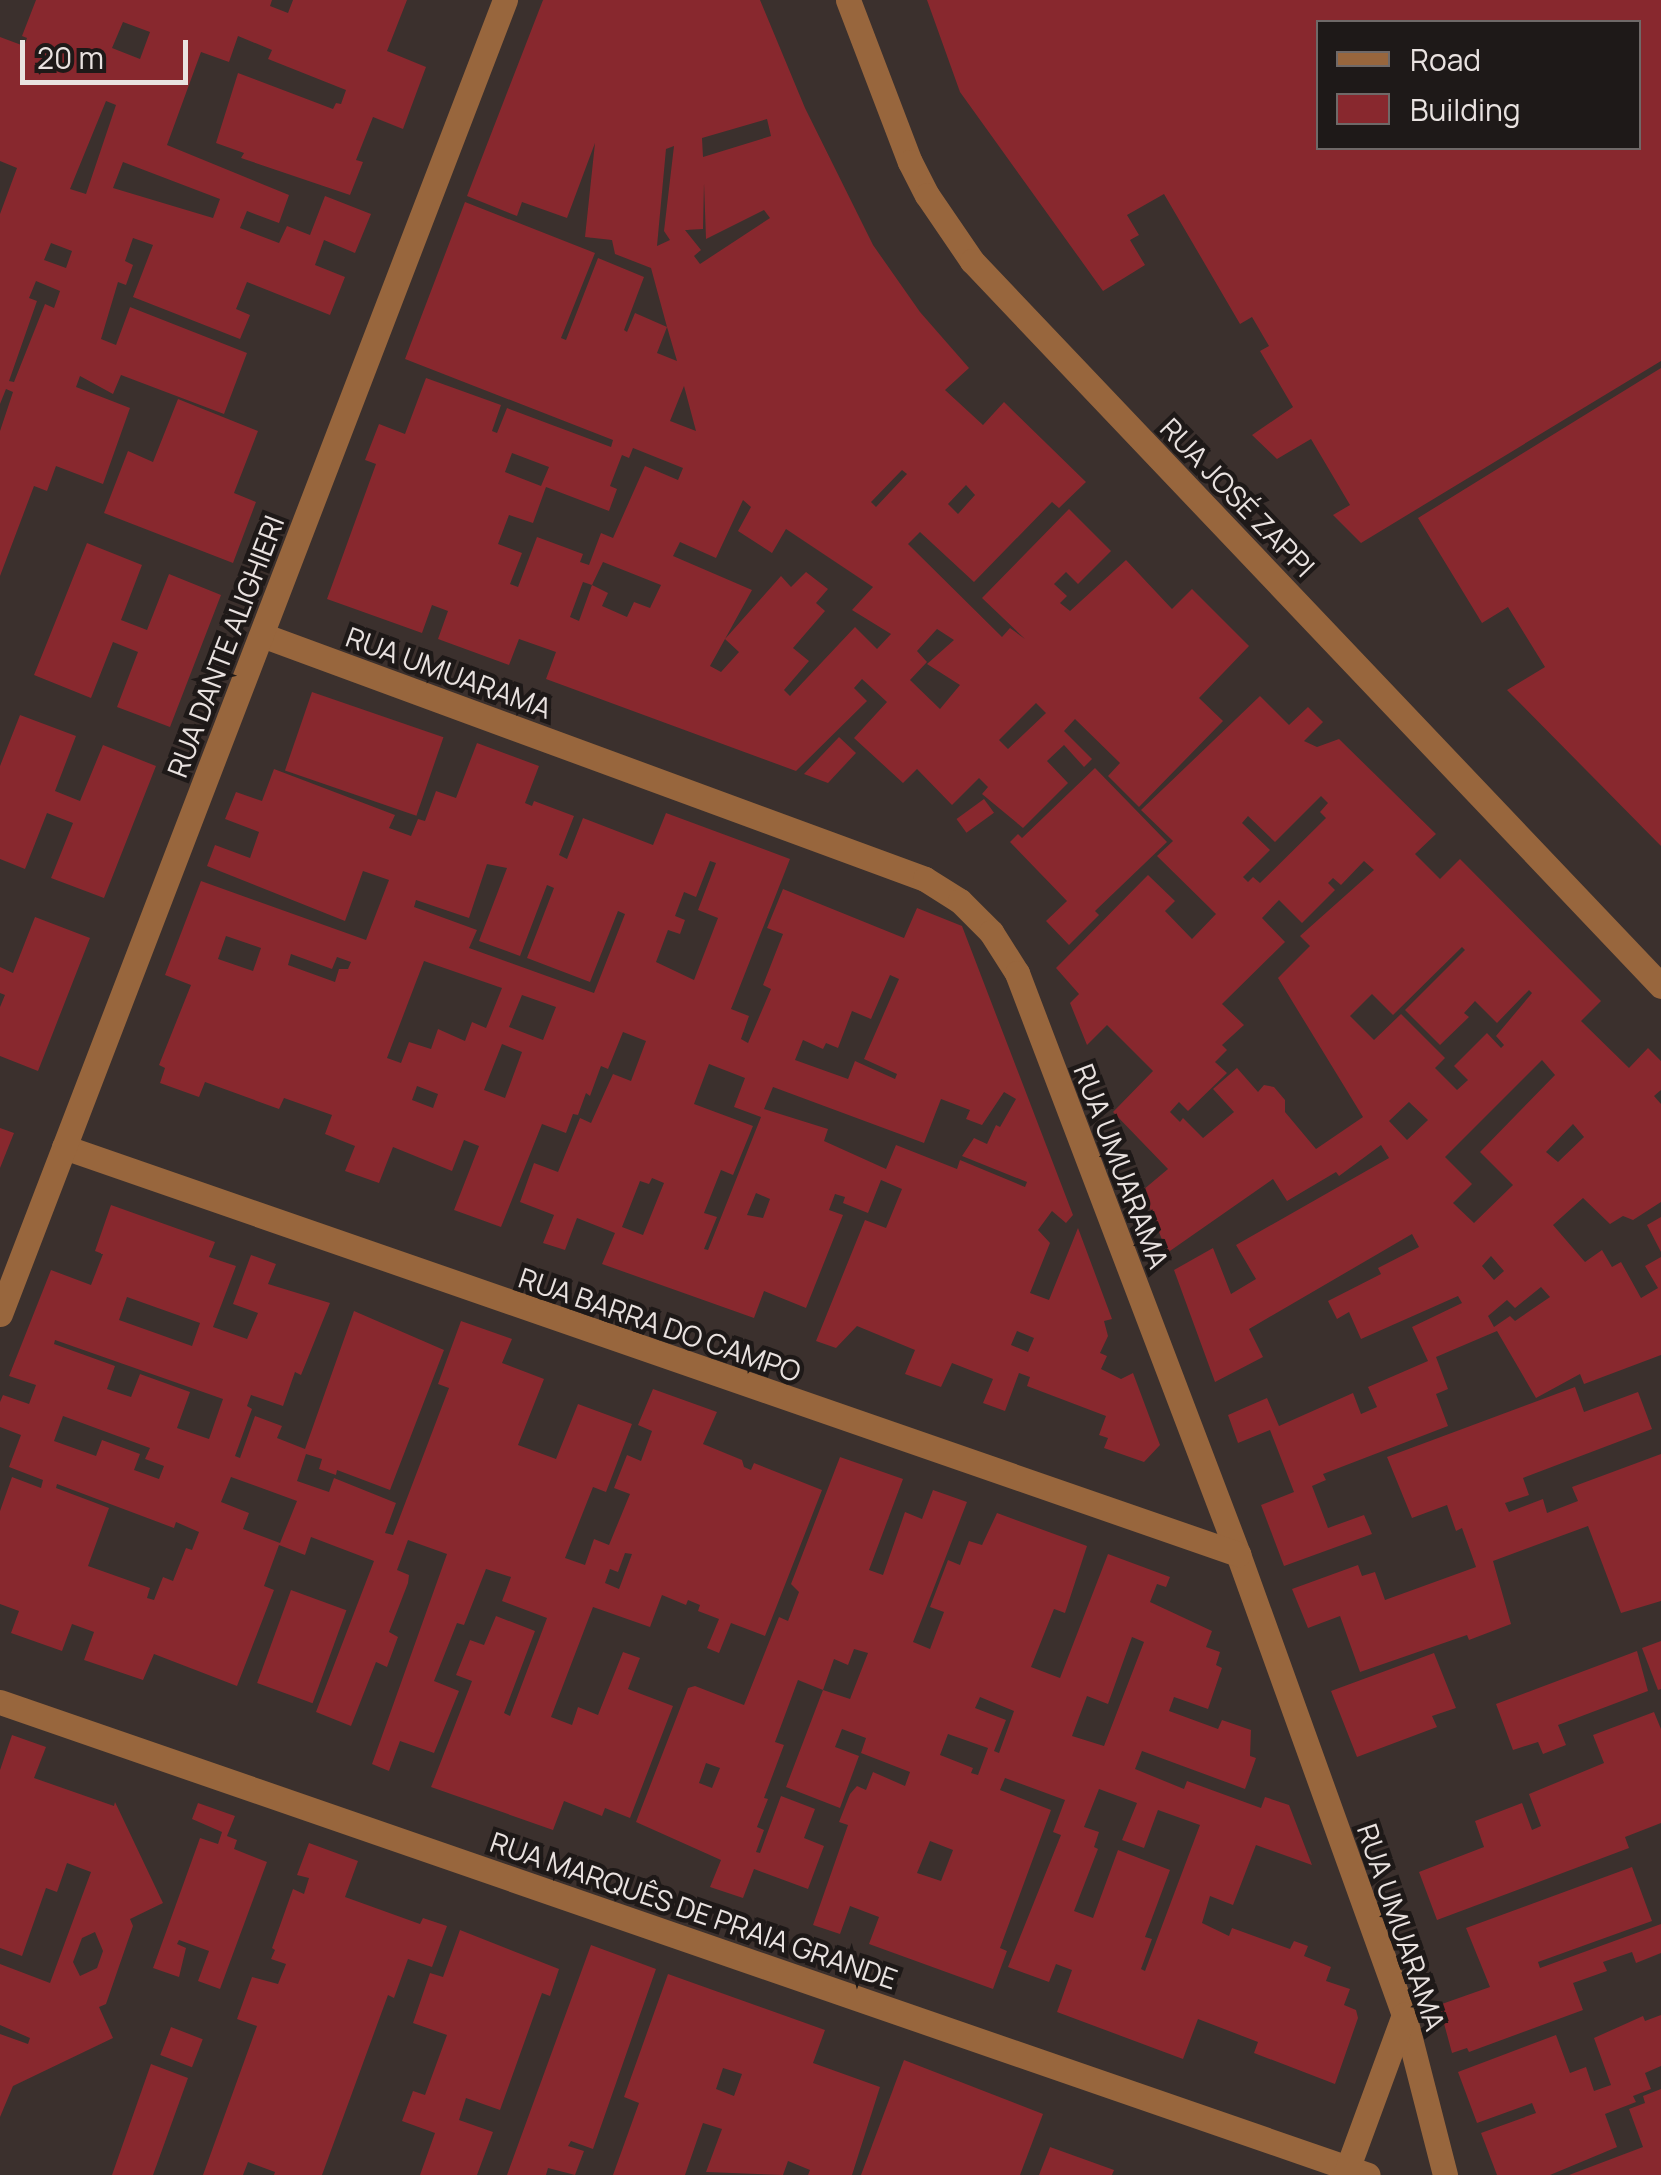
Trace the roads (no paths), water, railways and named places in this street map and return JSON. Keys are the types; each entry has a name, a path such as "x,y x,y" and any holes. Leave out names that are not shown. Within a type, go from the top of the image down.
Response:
{"street":[{"name":"RUA DANTE ALIGHIERI","path":"0,1314 505,0"},
{"name":"RUA JOSÉ ZAPPI","path":"848,0 910,162 946,227 972,261 1661,986"},
{"name":"RUA UMUARAMA","path":"262,635 925,879 960,901 991,932 1017,974 1238,1554 1404,2015 1444,2175"},
{"name":"RUA BARRA DO CAMPO","path":"64,1148 1238,1554"},
{"name":"RUA MARQUÊS DE PRAIA GRANDE","path":"0,1702 1354,2173"},
{"path":"1354,2173 1404,2015"}]}
